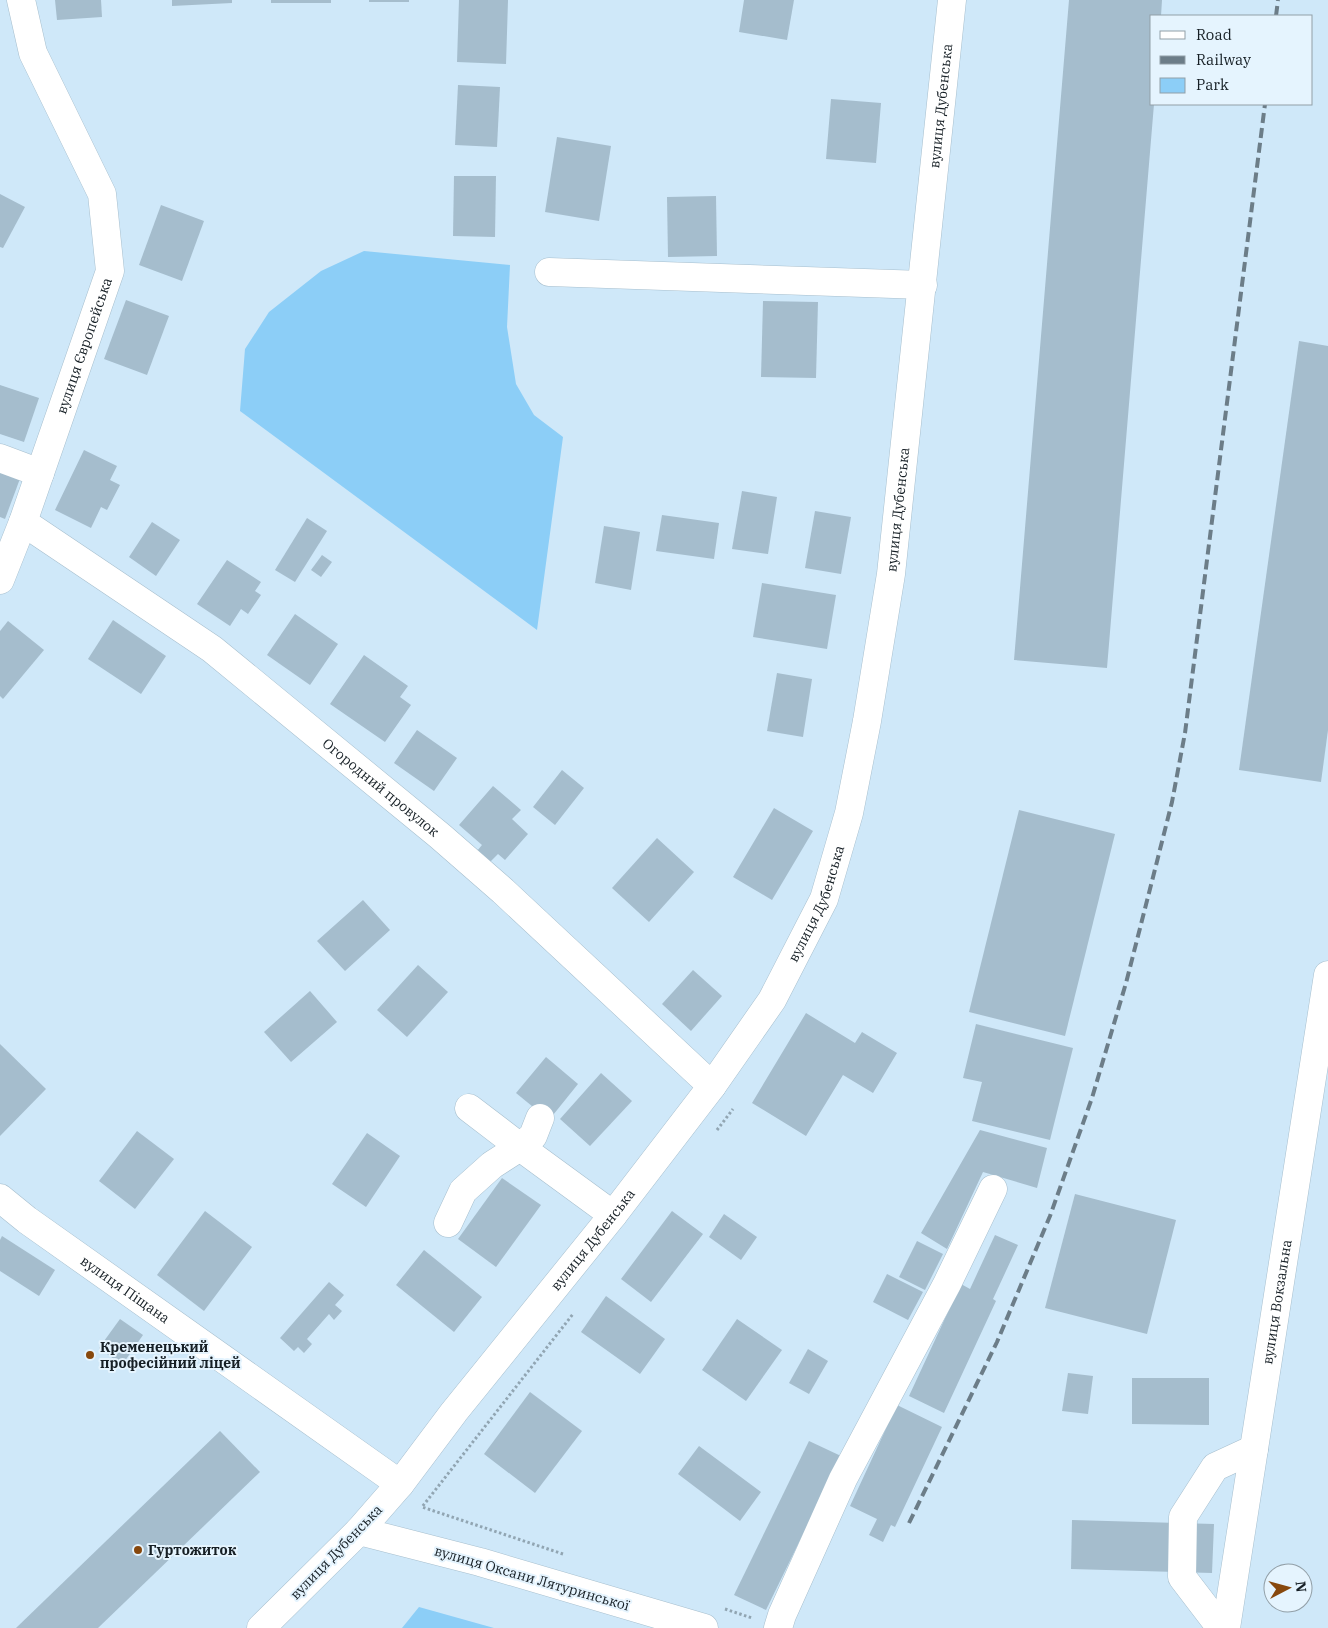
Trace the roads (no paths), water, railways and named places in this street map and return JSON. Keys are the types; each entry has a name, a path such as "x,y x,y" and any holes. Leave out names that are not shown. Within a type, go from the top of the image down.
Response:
{"main road":[{"name":"вулиця Європейська","path":"0,580 23,522 110,271 102,194 33,53 21,0"},
{"name":"вулиця Дубенська","path":"261,1628 360,1531 400,1484 454,1412 613,1214 712,1086 772,1000 824,899 849,813 867,721 891,574 952,0"},
{"path":"549,272 923,285"},
{"path":"0,458 40,473"},
{"name":"Огородний провулок","path":"23,522 212,649 387,792 503,891 712,1086"},
{"name":"вулиця Вокзальна","path":"1226,1628 1328,975"},
{"path":"469,1108 613,1214"},
{"path":"448,1223 463,1191 492,1165 533,1136 540,1118"},
{"path":"779,1627 782,1616 843,1479 947,1284 992,1189"},
{"name":"вулиця Піщана","path":"0,1198 28,1220 400,1484"},
{"path":"1221,1628 1182,1578 1183,1517 1214,1467 1254,1449"},
{"name":"вулиця Оксани Лятуринської","path":"360,1531 480,1562 704,1628"},
{"path":"1234,1578 1246,1628"}],"railway":[{"path":"1276,15 1278,0"},
{"path":"909,1523 997,1342 1050,1216 1092,1098 1126,983 1172,802 1185,733 1265,105"}],"place":[{"name":"Кременецький професійний ліцей","path":"90,1355"},
{"name":"Гуртожиток","path":"138,1550"}]}
